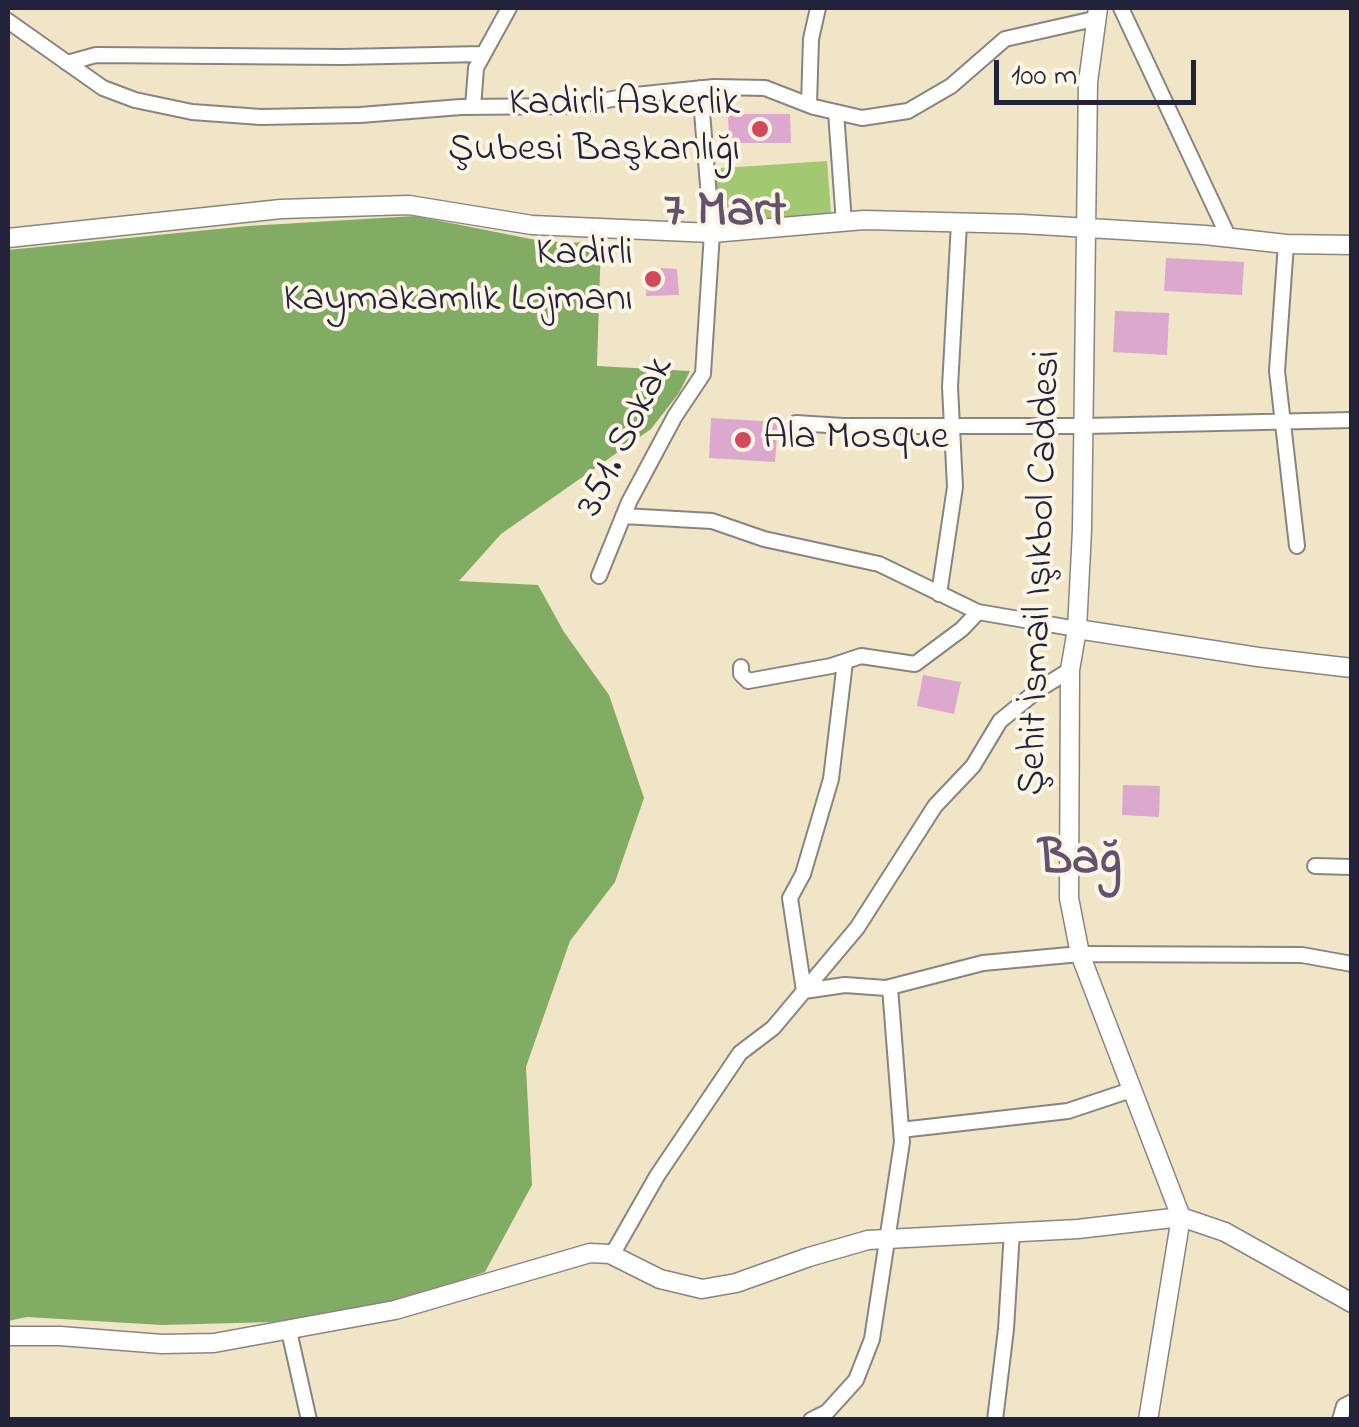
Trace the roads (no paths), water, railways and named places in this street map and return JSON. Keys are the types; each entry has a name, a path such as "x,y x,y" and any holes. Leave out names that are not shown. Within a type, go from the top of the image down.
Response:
{"street":[{"path":"472,107 476,68 509,8"},
{"path":"809,105 811,39 818,8"},
{"path":"1121,8 1228,236"},
{"path":"8,21 103,88 192,112 261,117 573,106 700,88 765,88 809,105 862,118 908,111 951,86 1005,38 1096,13"},
{"name":"Şehit İsmail Işıkbol Caddesi","path":"1096,13 1088,82 1077,629 1070,670 1069,898 1080,954 1181,1217"},
{"path":"66,64 96,55 482,54"},
{"name":"351. Sokak","path":"599,576 623,516 675,416 703,374 712,232 700,88"},
{"path":"836,112 844,223"},
{"path":"8,238 280,209 409,205 532,225 712,232 864,220 959,222 1352,245"},
{"path":"939,594 955,487 950,387 959,222"},
{"path":"1286,244 1277,371 1297,546"},
{"path":"796,423 1084,426 1352,420"},
{"path":"623,516 712,521 764,540 879,564 978,612 1258,658 1352,668"},
{"path":"741,667 740,674 748,681 778,678 861,656 915,664 978,612"},
{"path":"804,991 790,898 809,857 831,779 845,662"},
{"path":"612,1255 658,1176 740,1053 772,1028 857,928 935,806 972,766 1000,721 1070,670"},
{"path":"1316,866 1352,867"},
{"path":"804,991 844,984 890,987 983,963 1080,954 1302,955 1352,964"},
{"path":"812,1420 827,1412 856,1380 872,1339 901,1130 890,987"},
{"path":"901,1130 1068,1111 1131,1090"},
{"path":"1148,1420 1181,1217"},
{"path":"8,1336 189,1344 289,1331 412,1306 574,1256 600,1252 660,1279 702,1289 736,1283 846,1246 888,1238 1114,1226 1181,1217 1225,1232 1352,1303"},
{"path":"994,1420 1006,1329 1012,1231"},
{"path":"289,1331 308,1420"},
{"path":"1340,1420 1344,1406 1352,1402"}],"place":[{"name":"Kadirli Askerlik Şubesi Başkanlığı","path":"760,129"},
{"name":"Kadirli Kaymakamlık Lojmanı","path":"653,279"},
{"name":"Ala Mosque","path":"743,440"}],"district":[{"name":"7 Mart","path":"725,216"},
{"name":"Bağ","path":"1080,864"}]}
